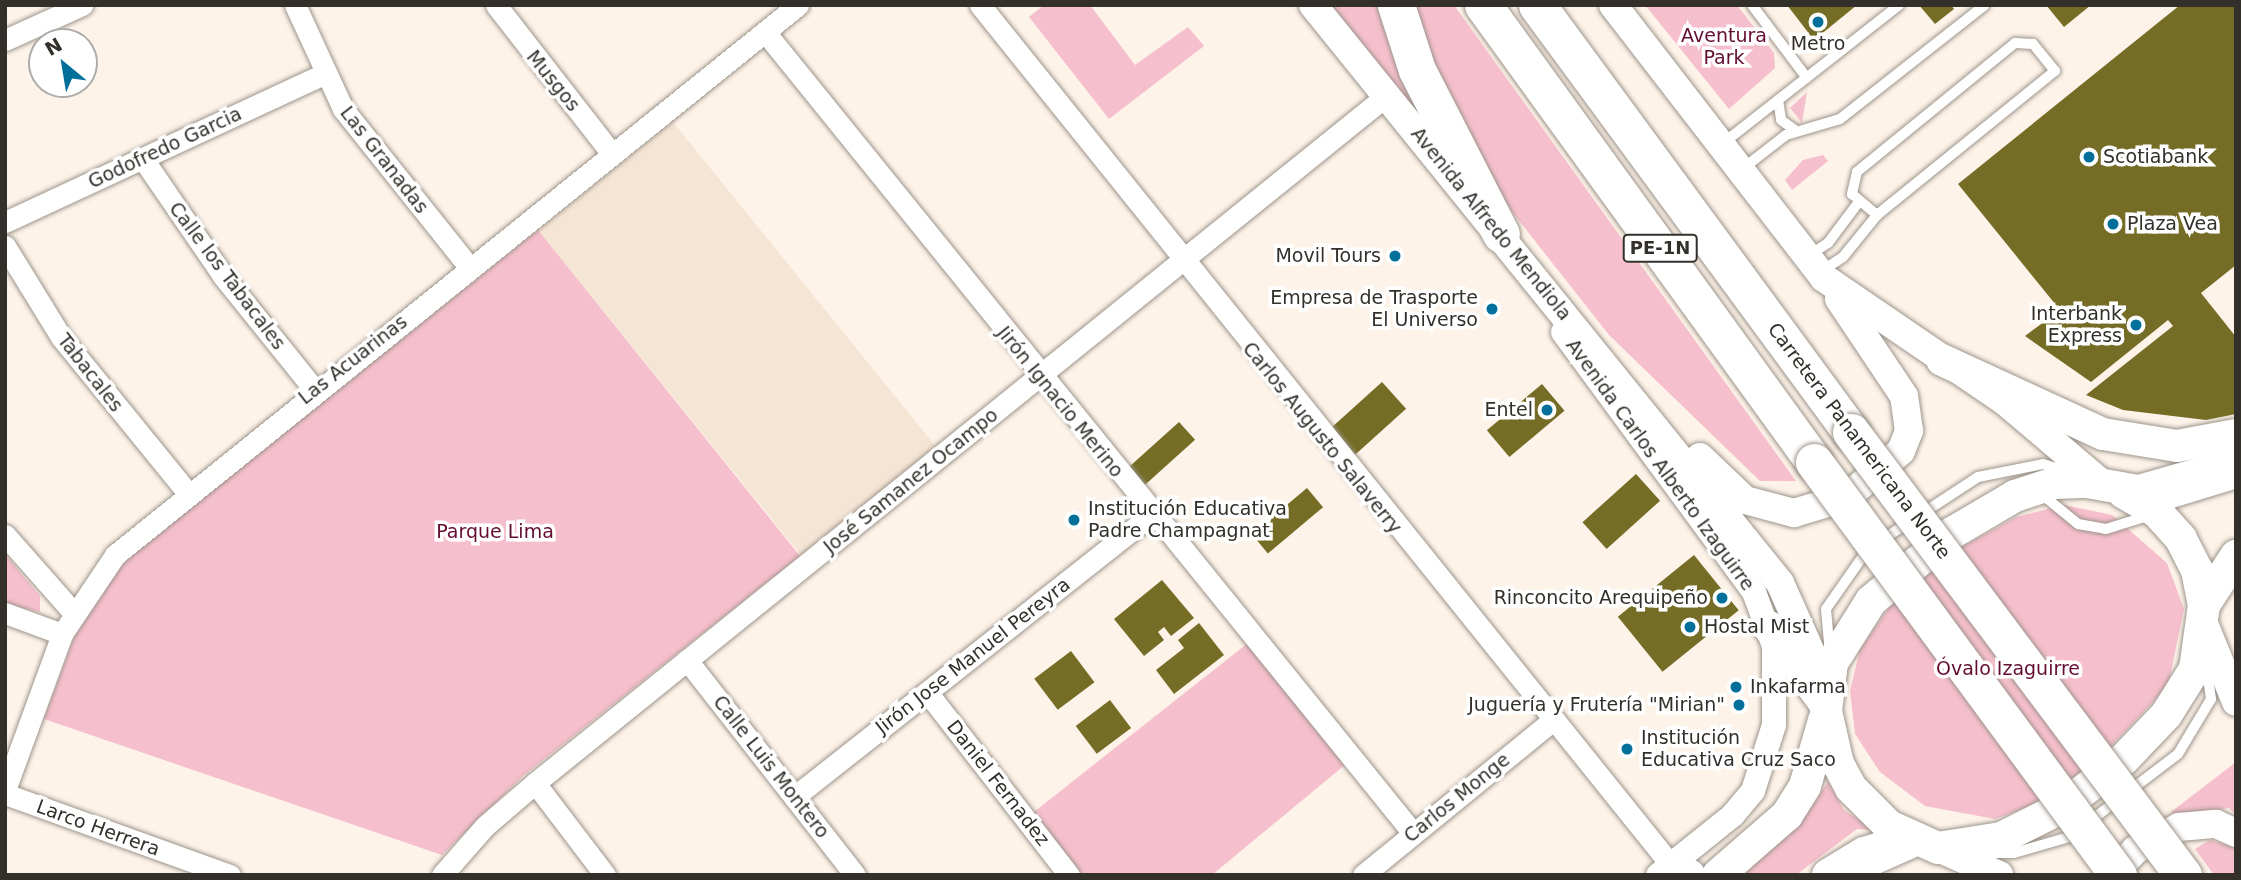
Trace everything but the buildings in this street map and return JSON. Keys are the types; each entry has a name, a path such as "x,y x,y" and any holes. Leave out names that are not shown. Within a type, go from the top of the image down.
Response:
{"highway":[{"path":"1396,5 1417,70 1501,234"},
{"name":"PE-1N","path":"1483,5 2118,875"},
{"name":"Carretera Panamericana Norte","path":"1538,5 2183,875"}],"main road":[{"name":"Avenida Alfredo Mendiola","path":"1313,5 1501,234 1780,583 1828,692"},
{"path":"1581,335 1745,500 1794,513 1819,509 1884,470 1909,432 1904,396 1817,269 1613,5"},
{"path":"1817,269 2062,445 2107,488 2157,512 2192,560 2204,623 2236,702"},
{"path":"1942,360 2103,434 2177,446 2236,435"},
{"path":"1718,875 1787,815 1805,786 1828,692 1857,619 1902,573 1979,514 2036,489 2107,488 2184,492 2236,472"},
{"path":"1828,875 1864,853 1927,844 1969,847 2061,808 2124,760 2186,687 2204,623 2236,556"},
{"path":"1769,627 1828,692 1838,764 1851,788 1878,817 1927,844 1999,875"},
{"path":"2112,875 2135,850 2179,827 2216,824 2236,833"}],"street":[{"path":"5,40 82,5"},
{"name":"Las Granadas","path":"295,5 324,74 365,143 470,268"},
{"name":"Musgos","path":"496,5 612,155"},
{"name":"Las Acuarinas","path":"5,792 62,634 73,612 116,555 187,492 314,389 470,268 798,5"},
{"name":"Carlos Augusto Salaverry","path":"980,5 1180,262 1673,872"},
{"name":"Jirón Ignacio Merino","path":"765,32 1039,376 1413,833"},
{"name":"Godofredo Garcia","path":"5,222 324,74"},
{"name":"José Samanez Ocampo","path":"442,875 485,826 535,783 1387,95"},
{"name":"Calle los Tabacales","path":"143,159 223,276 314,389"},
{"name":"Avenida Carlos Alberto Izaguirre","path":"1501,234 1595,379 1754,592 1769,627 1777,702 1759,777 1733,815 1673,872"},
{"name":"Tabacales","path":"5,246 61,337 187,492"},
{"name":"Jirón Jose Manuel Pereyra","path":"794,797 1152,514"},
{"path":"5,535 73,612"},
{"path":"5,613 62,634"},
{"name":"Calle Luis Montero","path":"687,660 855,875"},
{"name":"Daniel Fernadez","path":"927,692 1069,875"},
{"name":"Carlos Monge","path":"1363,875 1552,721"},
{"path":"535,783 605,875"},
{"name":"Larco Herrera","path":"5,792 230,875"}],"lane":[{"path":"1752,5 1807,78"},
{"path":"1721,145 1899,5"},
{"path":"1741,170 1796,131 1840,119 1985,5"},
{"path":"1817,269 1843,257 1877,215 2055,71 2033,44 2015,43 1857,172 1851,189 1858,203 1877,215"},
{"path":"1779,100 1782,120 1796,131"},
{"path":"1817,269 1828,243 1858,203"},
{"path":"1828,692 1825,629 1832,598 1868,550 1914,514 1958,486 2007,468 2043,464 2107,488 2236,452"},
{"path":"2036,489 2078,524 2106,529 2157,512"},
{"path":"1864,875 1927,844"}],"shaded area":[{"path":"673,122 935,446 801,555 539,231"}],"green space":[{"path":"1044,5 1090,5 1135,65 1188,27 1204,46 1109,119 1029,17"},
{"path":"1330,5 1387,5 1453,157"},
{"path":"1408,5 1454,5 1796,481 1760,481 1609,335 1465,152"},
{"name":"Aventura Park","path":"1645,5 1737,5 1774,53 1775,68 1729,109"},
{"path":"1807,92 1802,123 1790,108"},
{"path":"1823,155 1828,161 1792,190 1785,180 1803,160"},
{"name":"Parque Lima","path":"538,230 800,556 523,776 442,855 44,719 74,637 123,562"},
{"name":"Óvalo Izaguirre","path":"2064,505 2112,515 2167,563 2184,609 2168,686 2099,759 2035,804 1995,819 1925,806 1880,772 1855,734 1850,691 1860,649 1897,596 1946,556 2016,517"},
{"path":"5,554 40,596 40,612 5,604"},
{"path":"1253,639 1352,759 1212,875 1069,875 1025,819"},
{"path":"2236,762 2236,815 2229,808 2178,818 2171,812"},
{"path":"1828,782 1844,810 1874,830 1857,829 1796,875 1744,875 1801,821"},
{"path":"2210,840 2236,848 2236,875 2214,875 2195,849"}],"place":[{"name":"Metro","path":"1818,22"},
{"name":"Scotiabank","path":"2089,157"},
{"name":"Plaza Vea","path":"2113,224"},
{"name":"Movil Tours","path":"1395,256"},
{"name":"Empresa de Trasporte El Universo","path":"1492,309"},
{"name":"Interbank Express","path":"2136,325"},
{"name":"Entel","path":"1547,410"},
{"name":"Institución Educativa Padre Champagnat","path":"1074,520"},
{"name":"Rinconcito Arequipeño","path":"1722,598"},
{"name":"Hostal Mist","path":"1690,627"},
{"name":"Inkafarma","path":"1736,687"},
{"name":"Juguería y Frutería \"Mirian\"","path":"1739,705"},
{"name":"Institución Educativa Cruz Saco","path":"1627,749"}]}
